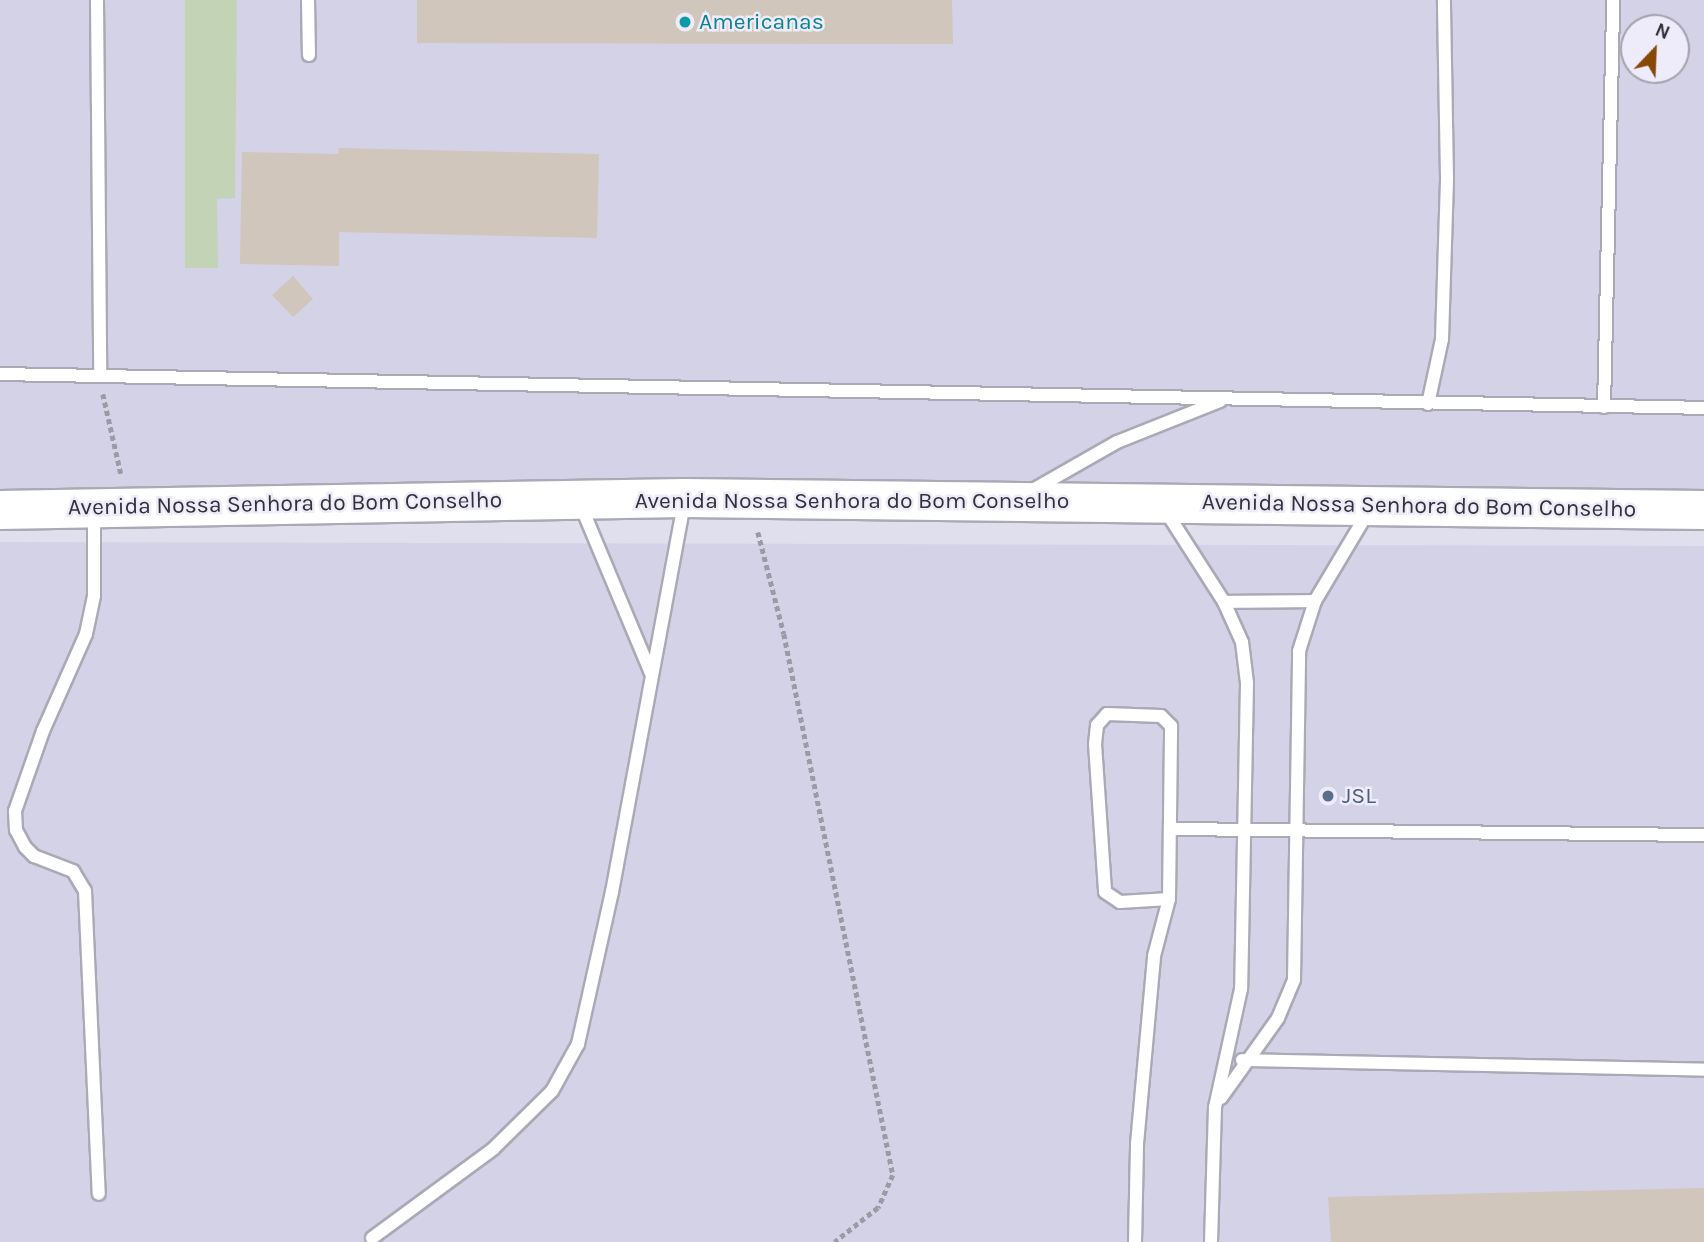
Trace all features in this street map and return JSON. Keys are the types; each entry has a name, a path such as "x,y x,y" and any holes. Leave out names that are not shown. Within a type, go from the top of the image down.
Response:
{"main road":[{"name":"Avenida Nossa Senhora do Bom Conselho","path":"0,510 578,499 1704,510"}],"lane":[{"path":"97,0 100,375"},
{"path":"308,0 309,55"},
{"path":"1429,404 1443,326 1447,178 1444,0"},
{"path":"1604,407 1613,0"},
{"path":"0,374 1704,408"},
{"path":"1014,502 1073,463 1223,399"},
{"path":"578,499 652,673"},
{"path":"372,1238 493,1149 552,1091 578,1044 612,892 684,499"},
{"path":"1161,503 1224,602 1242,642 1247,683 1241,989 1228,1058 1215,1107 1211,1242"},
{"path":"99,1194 85,891 73,872 34,856 25,847 16,830 15,811 43,731 86,634 112,506"},
{"path":"1215,1107 1278,1018 1294,981 1294,829 1299,651 1315,601 1372,506"},
{"path":"1224,602 1315,601"},
{"path":"1135,1242 1136,1144 1154,956 1169,899 1172,829 1171,726 1161,716 1107,715 1097,725 1095,744 1105,892 1120,902 1169,899"},
{"path":"1172,829 1243,827 1704,835"},
{"path":"1228,1058 1247,1061 1704,1070"}],"path":[{"path":"100,375 112,506"},
{"path":"750,500 784,635 893,1175 878,1208 835,1242"}],"shaded area":[{"path":"0,0 1704,0 1704,510 0,513"},
{"path":"0,542 1704,546 1704,1242 0,1242"}],"green space":[{"path":"185,0 237,0 235,198 217,199 218,268 185,268"}],"building":[{"name":"Americanas","path":"417,0 952,0 953,44 417,43"},
{"path":"339,148 599,154 597,238 339,232 339,266 240,264 242,152 338,154"},
{"path":"293,276 313,299 293,317 272,295"},
{"path":"1704,1188 1704,1242 1331,1242 1328,1197"}],"place":[{"name":"Americanas","path":"685,22"},
{"name":"JSL","path":"1328,796"}]}
